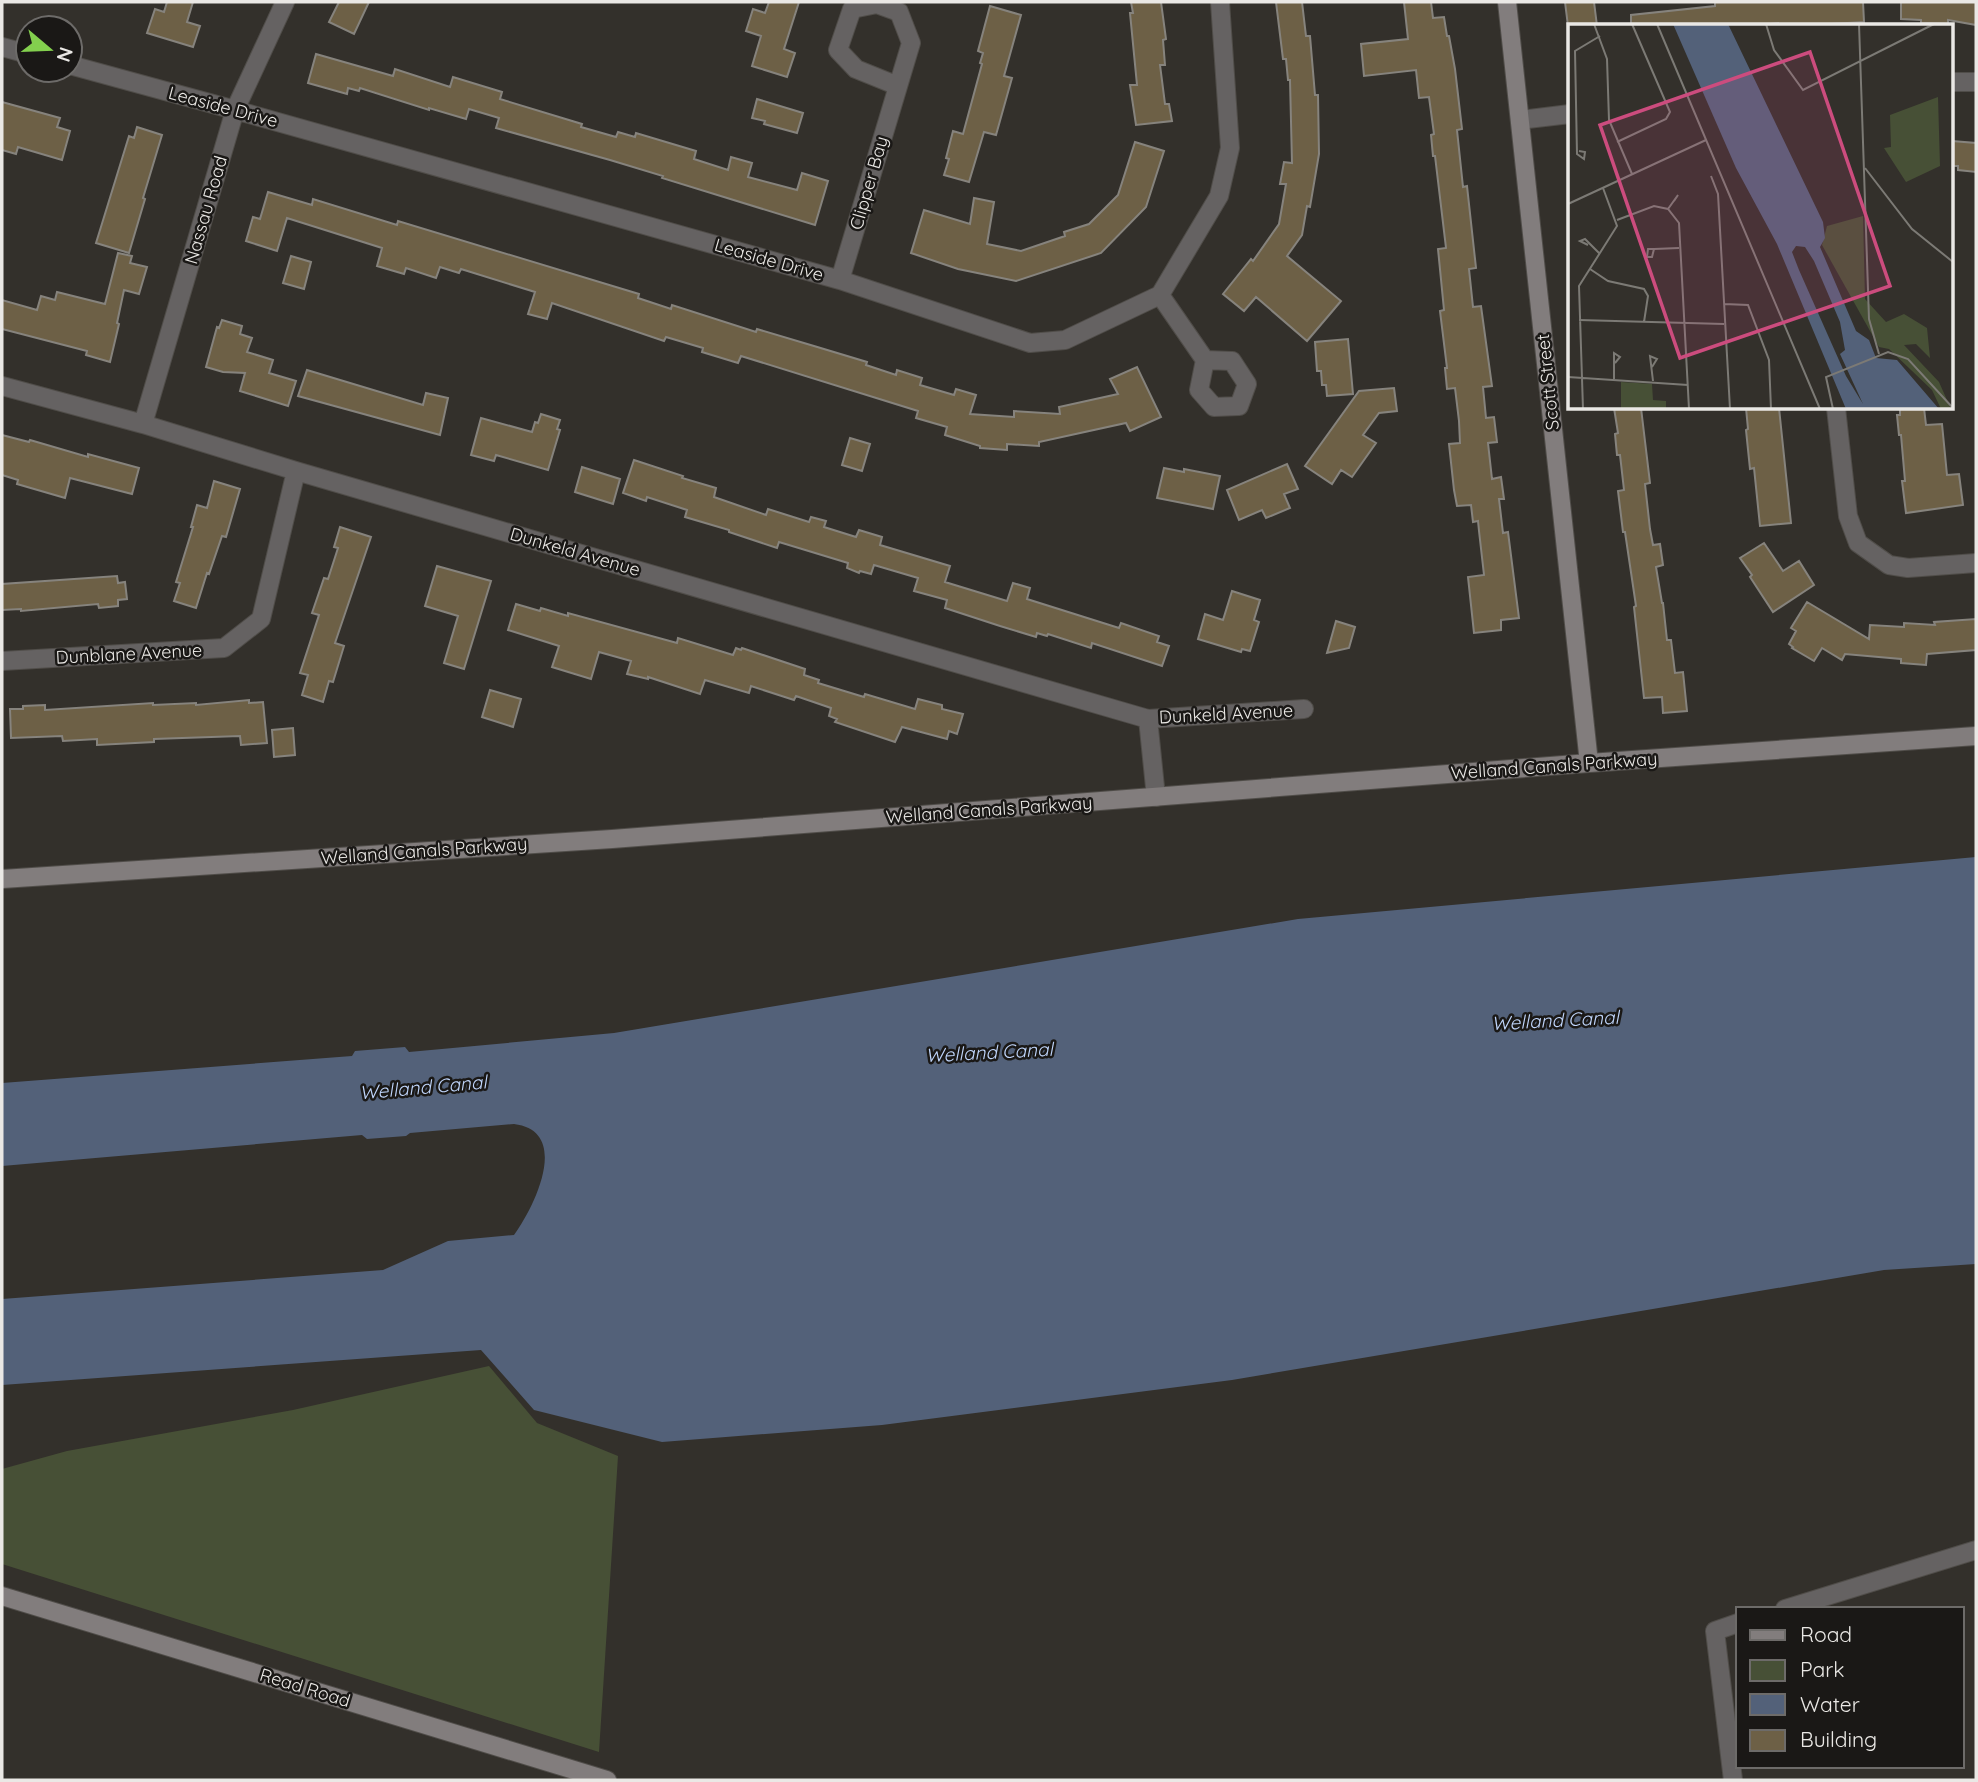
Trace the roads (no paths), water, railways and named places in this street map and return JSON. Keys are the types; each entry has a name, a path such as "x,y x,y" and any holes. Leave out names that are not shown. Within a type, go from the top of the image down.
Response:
{"main road":[{"name":"Scott Street","path":"1507,2 1589,763"},
{"name":"Welland Canals Parkway","path":"2,878 598,840 1589,763 1976,736"},
{"name":"Read Road","path":"2,1596 607,1780"}],"street":[{"name":"Nassau Road","path":"142,424 235,110 285,2"},
{"path":"1205,360 1160,295 1219,196 1230,148 1220,2"},
{"name":"Clipper Bay","path":"840,280 911,43 899,12 877,4 852,9 838,50 856,69 898,86"},
{"name":"Leaside Drive","path":"84,69 840,280 1030,343 1065,340 1160,295"},
{"path":"1954,82 1976,82"},
{"path":"1520,120 1568,114"},
{"name":"Dunkeld Avenue","path":"2,386 142,424 1148,719 1304,709"},
{"path":"1836,410 1848,516 1858,543 1889,565 1908,568 1976,563"},
{"name":"Dunblane Avenue","path":"2,661 224,648 261,619 296,471"},
{"name":"Dunkeld Avenue","path":"1148,719 1156,797"},
{"path":"1791,1607 1976,1550"},
{"path":"1733,1780 1715,1630 1736,1624"}],"water":[{"name":"Welland Canal","path":"1976,857 1976,1264 1884,1270 1232,1380 882,1425 662,1442 534,1410 481,1350 2,1385 2,1299 383,1270 448,1241 514,1235 538,1190 545,1155 541,1140 531,1130 514,1124 410,1133 406,1136 367,1139 362,1135 2,1166 2,1083 352,1056 355,1051 405,1047 409,1052 614,1033 1298,919"}]}
